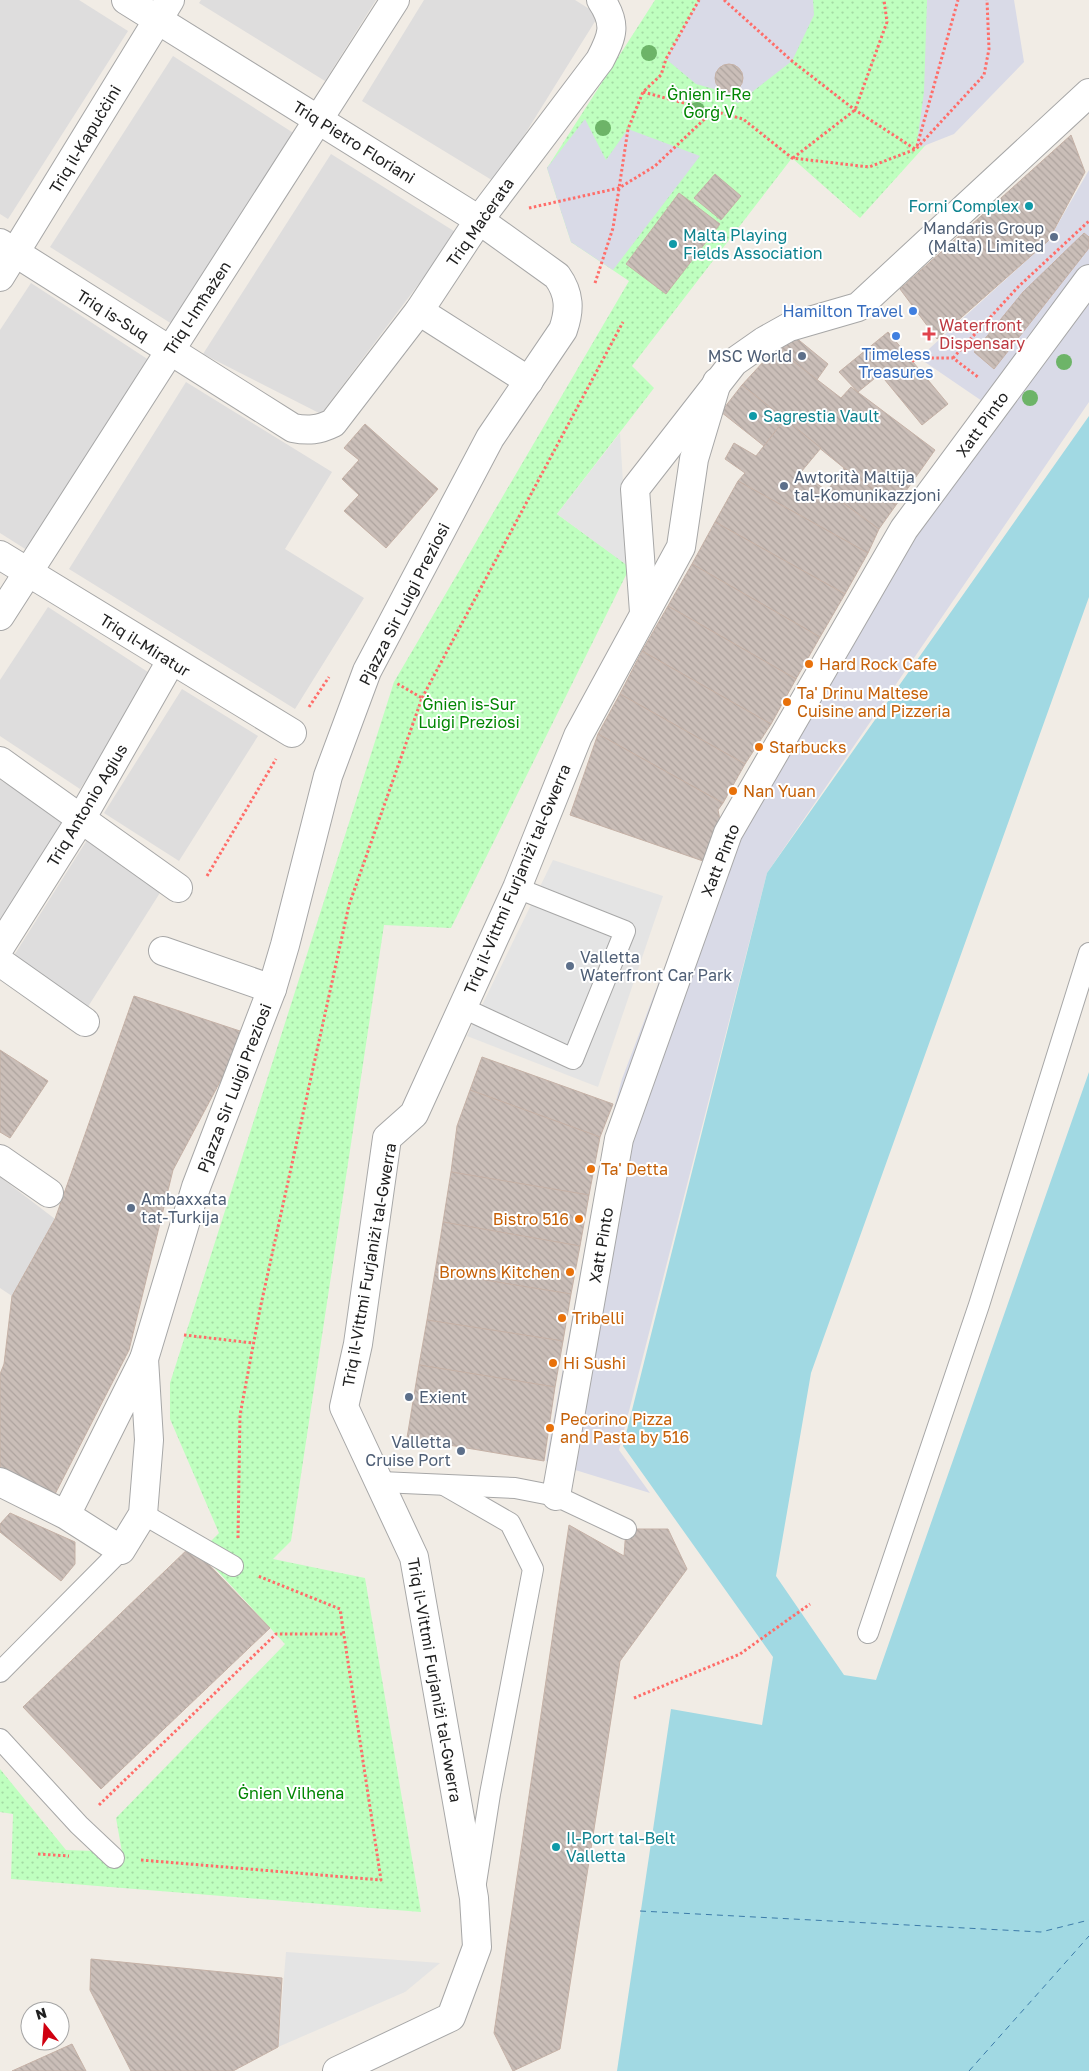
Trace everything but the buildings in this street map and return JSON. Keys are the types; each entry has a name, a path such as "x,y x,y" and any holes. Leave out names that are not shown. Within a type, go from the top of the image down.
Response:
{"street":[{"name":"Triq Pietro Floriani","path":"126,0 164,10 318,120 479,220 557,276 564,286 568,299"},
{"name":"Triq l-Imħażen","path":"0,616 395,0"},
{"name":"Triq Maċerata","path":"333,423 419,311 479,220 600,60 611,39 606,8"},
{"name":"Triq il-Kapuċċini","path":"0,277 8,248 164,10"},
{"name":"Triq il-Vittmi Furjaniżi tal-Gwerra","path":"644,612 635,489 734,362 764,341 789,327 858,307 1088,95"},
{"name":"Triq is-Suq","path":"8,248 293,428 319,430 333,423"},
{"name":"Xatt Pinto","path":"556,1496 619,1139 728,833 904,529 1089,278"},
{"name":"Pjazza Sir Luigi Preziosi","path":"66,1515 144,1359 196,1187 272,989 286,944 328,776 367,671 490,438 564,330 568,315 568,299"},
{"path":"419,311 529,381"},
{"name":"Triq il-Vittmi Furjaniżi tal-Gwerra","path":"337,2071 451,2016 477,1947 474,1898 414,1557 381,1482 344,1407 358,1344 387,1138 414,1114 461,1007 517,888 578,736 680,547 694,460 717,382"},
{"name":"Triq il-Miratur","path":"0,555 171,661 292,733"},
{"name":"Triq Antonio Agius","path":"0,947 81,819 171,661"},
{"path":"0,761 178,888"},
{"name":"Pjazza Sir Luigi Preziosi","path":"163,951 272,989"},
{"path":"0,962 85,1022"},
{"path":"0,1159 49,1193"},
{"name":"Pjazza Sir Luigi Preziosi","path":"121,1550 143,1514 149,1440 144,1359"},
{"path":"0,1482 66,1515 121,1550"}],"lane":[{"path":"461,1007 573,1060 625,931 517,888"},
{"path":"868,1633 979,1305 1089,953"},
{"path":"381,1482 515,1488 556,1496 626,1529"},
{"path":"444,1485 510,1523 533,1569 490,1794 474,1898"},
{"path":"143,1514 233,1566"},
{"path":"0,1672 121,1550"},
{"path":"0,1739 79,1825 114,1858"}],"path":[{"path":"568,299 592,293 613,228 628,129 643,92 661,75 666,59 699,0"},
{"path":"724,0 792,61 855,110 916,149"},
{"path":"792,158 855,110 887,22 884,0"},
{"path":"916,149 958,0"},
{"path":"643,92 743,119 792,158 869,167 916,149 984,75 989,48 987,0"},
{"path":"479,220 619,188 655,166 713,111"},
{"path":"912,361 919,358 953,358 1018,286 1089,222"},
{"path":"38,1854 114,1858 381,1880 340,1609 233,1566 238,1542 240,1415 253,1343 349,905 422,698 623,322"},
{"path":"367,671 394,682 422,698"},
{"path":"204,880 292,733"},
{"path":"152,1332 253,1343"},
{"path":"634,1698 740,1654 810,1604"},
{"path":"79,1825 276,1634 344,1634"}],"shaded area":[{"path":"0,0 79,0 128,31 8,219 0,214"},
{"path":"201,0 376,0 325,81 199,3"},
{"path":"424,0 575,0 599,15 495,182 362,101"},
{"path":"699,0 813,0 814,15 792,61 738,103 721,91 696,84 666,59"},
{"path":"927,0 1014,0 1024,62 954,134 916,149 924,92"},
{"path":"173,56 295,134 172,324 50,247"},
{"path":"585,119 606,160 628,129 700,156 613,270 571,242 547,168"},
{"path":"331,154 457,233 321,414 203,354"},
{"path":"1089,170 1089,402 767,873 619,1450 650,1493 546,1461 603,1148 622,1079 671,950 929,473 982,401 919,358 1048,241"},
{"path":"31,283 155,364 30,552 0,533 0,330"},
{"path":"186,382 332,472 285,549 364,598 295,709 69,569"},
{"path":"620,433 628,566 557,514"},
{"path":"48,607 154,676 80,789 0,736 0,680"},
{"path":"182,689 258,736 179,861 104,813"},
{"path":"0,780 70,824 0,936"},
{"path":"87,840 163,888 84,1013 8,965"},
{"name":"Valletta Waterfront Car Park","path":"553,860 663,896 598,1087 467,1036"},
{"path":"0,1177 55,1219 12,1296 0,1288"},
{"path":"286,1952 440,1963 405,1992 278,2047"}],"green space":[{"path":"655,0 998,0 1005,57 860,218 792,158 632,366 654,388 557,514 630,567 451,928 384,925 291,1541 273,1559 365,1578 421,1912 11,1879 13,1814 0,1812 0,1769 66,1850 122,1852 116,1818 285,1644 200,1552 219,1533 170,1419 170,1383 394,682 629,281 571,242 547,168"}],"water":[{"path":"1089,416 1089,597 811,1373 776,1576 844,1675 876,1680 1089,1072 1089,2071 617,2071 671,1709 762,1725 773,1657 623,1446 767,873"}],"ferry route":[{"path":"640,1911 1041,1932 1089,1920"},
{"path":"969,2071 1089,1936"}],"place":[{"name":"Forni Complex","path":"1029,206"},
{"name":"Mandaris Group (Malta) Limited","path":"1054,237"},
{"name":"Malta Playing Fields Association","path":"673,244"},
{"name":"Hamilton Travel","path":"913,311"},
{"name":"Waterfront Dispensary","path":"929,334"},
{"name":"Timeless Treasures","path":"896,336"},
{"name":"MSC World","path":"802,356"},
{"name":"Sagrestia Vault","path":"753,416"},
{"name":"Awtorità Maltija tal-Komunikazzjoni","path":"784,486"},
{"name":"Hard Rock Cafe","path":"809,664"},
{"name":"Ta' Drinu Maltese Cuisine and Pizzeria","path":"787,702"},
{"name":"Starbucks","path":"759,747"},
{"name":"Nan Yuan","path":"733,791"},
{"name":"Valletta Waterfront Car Park","path":"570,966"},
{"name":"Ta' Detta","path":"591,1169"},
{"name":"Ambaxxata tat-Turkija","path":"131,1208"},
{"name":"Bistro 516","path":"579,1219"},
{"name":"Browns Kitchen","path":"570,1272"},
{"name":"Tribelli","path":"562,1318"},
{"name":"Hi Sushi","path":"553,1363"},
{"name":"Exient","path":"409,1397"},
{"name":"Pecorino Pizza and Pasta by 516","path":"550,1428"},
{"name":"Valletta Cruise Port","path":"461,1451"},
{"name":"Il-Port tal-Belt Valletta","path":"556,1847"}],"park label":[{"name":"Ġnien ir-Re Ġorġ V","path":"709,103"},
{"name":"Ġnien is-Sur Luigi Preziosi","path":"469,713"},
{"name":"Ġnien Vilhena","path":"291,1793"}]}
